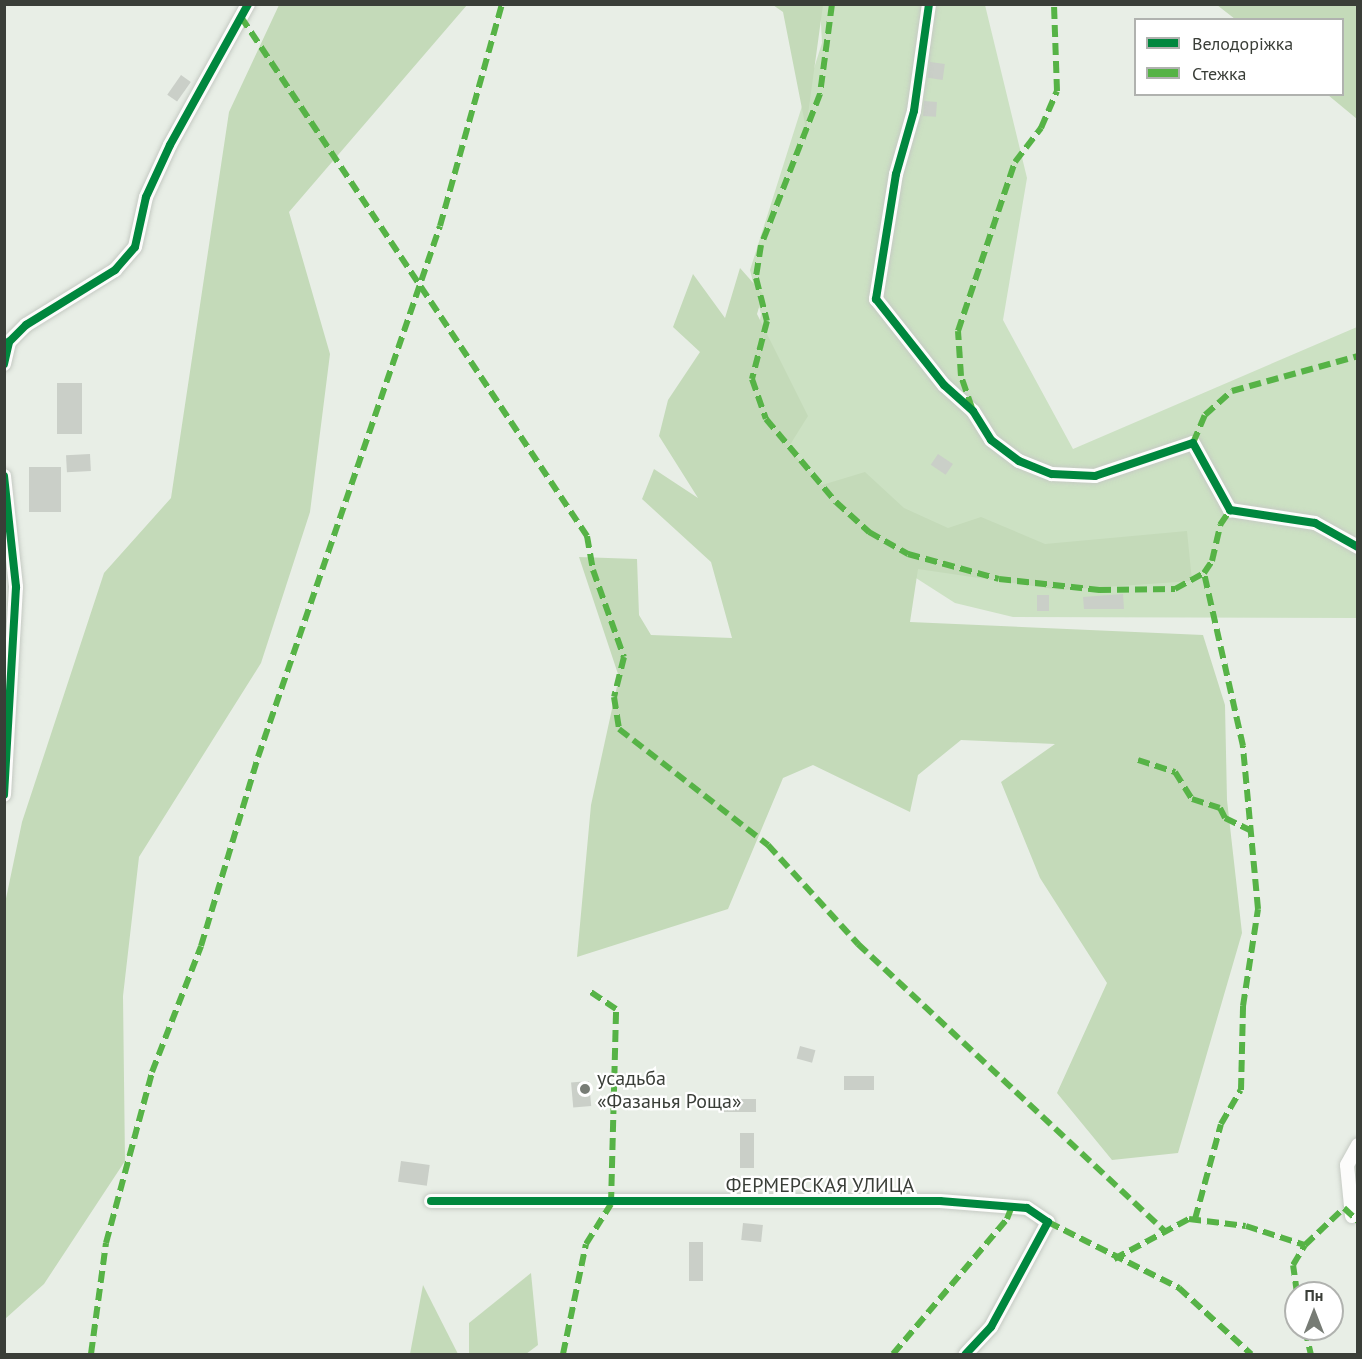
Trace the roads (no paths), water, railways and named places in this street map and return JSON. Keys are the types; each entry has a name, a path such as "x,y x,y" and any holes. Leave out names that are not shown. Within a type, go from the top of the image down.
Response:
{"street":[{"path":"4,364 9,342 26,325 115,270 135,247 146,197 170,145 248,4"},
{"path":"929,4 914,111 897,174 876,299 944,385 973,411 992,440 1036,469 1095,476 1193,443 1230,510 1315,523 1358,548"},
{"path":"4,476 16,587 4,795"},
{"path":"1352,1216 1347,1164 1358,1145"},
{"name":"ФЕРМЕРСКАЯ УЛИЦА","path":"431,1201 940,1201 1027,1208 1048,1222 991,1327 966,1354"}],"place":[{"name":"усадьба «Фазанья Роща»","path":"585,1089"}]}
